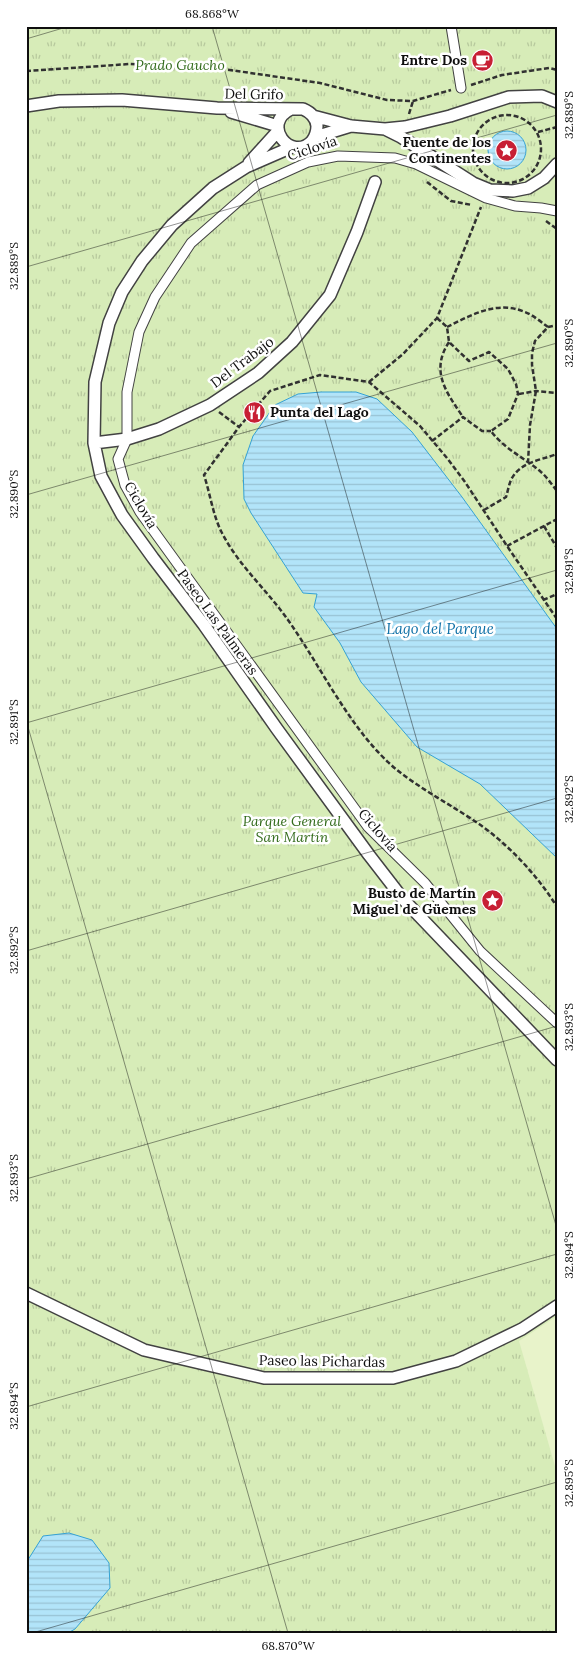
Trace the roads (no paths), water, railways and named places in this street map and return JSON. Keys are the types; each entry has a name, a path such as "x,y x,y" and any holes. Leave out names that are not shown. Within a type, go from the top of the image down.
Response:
{"street":[{"path":"451,26 462,88"},
{"path":"246,167 278,128 283,114 291,109 303,109 313,116 351,126 385,129 405,127 450,116 509,97 542,96 557,102"},
{"path":"26,106 59,101 122,100 217,108"},
{"name":"Del Grifo","path":"217,108 291,109"},
{"name":"Del Grifo","path":"217,108 278,128"},
{"path":"313,116 317,126 314,137"},
{"path":"246,167 292,147 305,146 314,137 351,126"},
{"path":"278,128 280,138 292,147"},
{"path":"385,129 416,146 473,183 490,190 513,191 528,188 544,178 557,164"},
{"path":"557,211 514,206 486,198 416,164 394,158 338,156 308,162 257,185 191,243 155,297 138,332 127,392 127,439 118,459 124,485 140,512 368,827 425,883 480,951 557,1023"},
{"name":"Paseo Las Palmeras","path":"246,167 213,188 172,225 142,261 122,292 109,323 95,382 94,443 101,476 122,515 204,625 346,826 403,899 557,1060"},
{"name":"Del Trabajo","path":"94,443 127,439 159,429 210,405 258,373 292,342 330,295 357,232 374,182"},
{"name":"Paseo las Pichardas","path":"26,1293 144,1350 264,1378 393,1378 456,1361 522,1329 557,1306"}],"water":[{"path":"507,131 514,132 520,137 525,143 525,157 520,163 514,168 507,169 500,168 494,163 489,157 488,150 489,143 494,137 500,132"},
{"name":"Lago del Parque","path":"356,392 377,399 412,432 462,497 557,629 557,858 480,784 417,747 361,682 340,643 314,607 317,594 303,593 251,513 244,499 243,465 253,436 275,405 298,394"},
{"path":"69,1533 92,1540 109,1563 110,1588 75,1629 68,1633 26,1633 26,1563 43,1536"}],"place":[{"name":"Entre Dos","path":"483,60"},
{"name":"Fuente de los Continentes","path":"507,150"},
{"name":"Punta del Lago","path":"254,412"},
{"name":"Busto de Martín Miguel de Güemes","path":"492,901"}],"park label":[{"name":"Prado Gaucho","path":"180,65"},
{"name":"Parque General San Martín","path":"292,830"}]}
